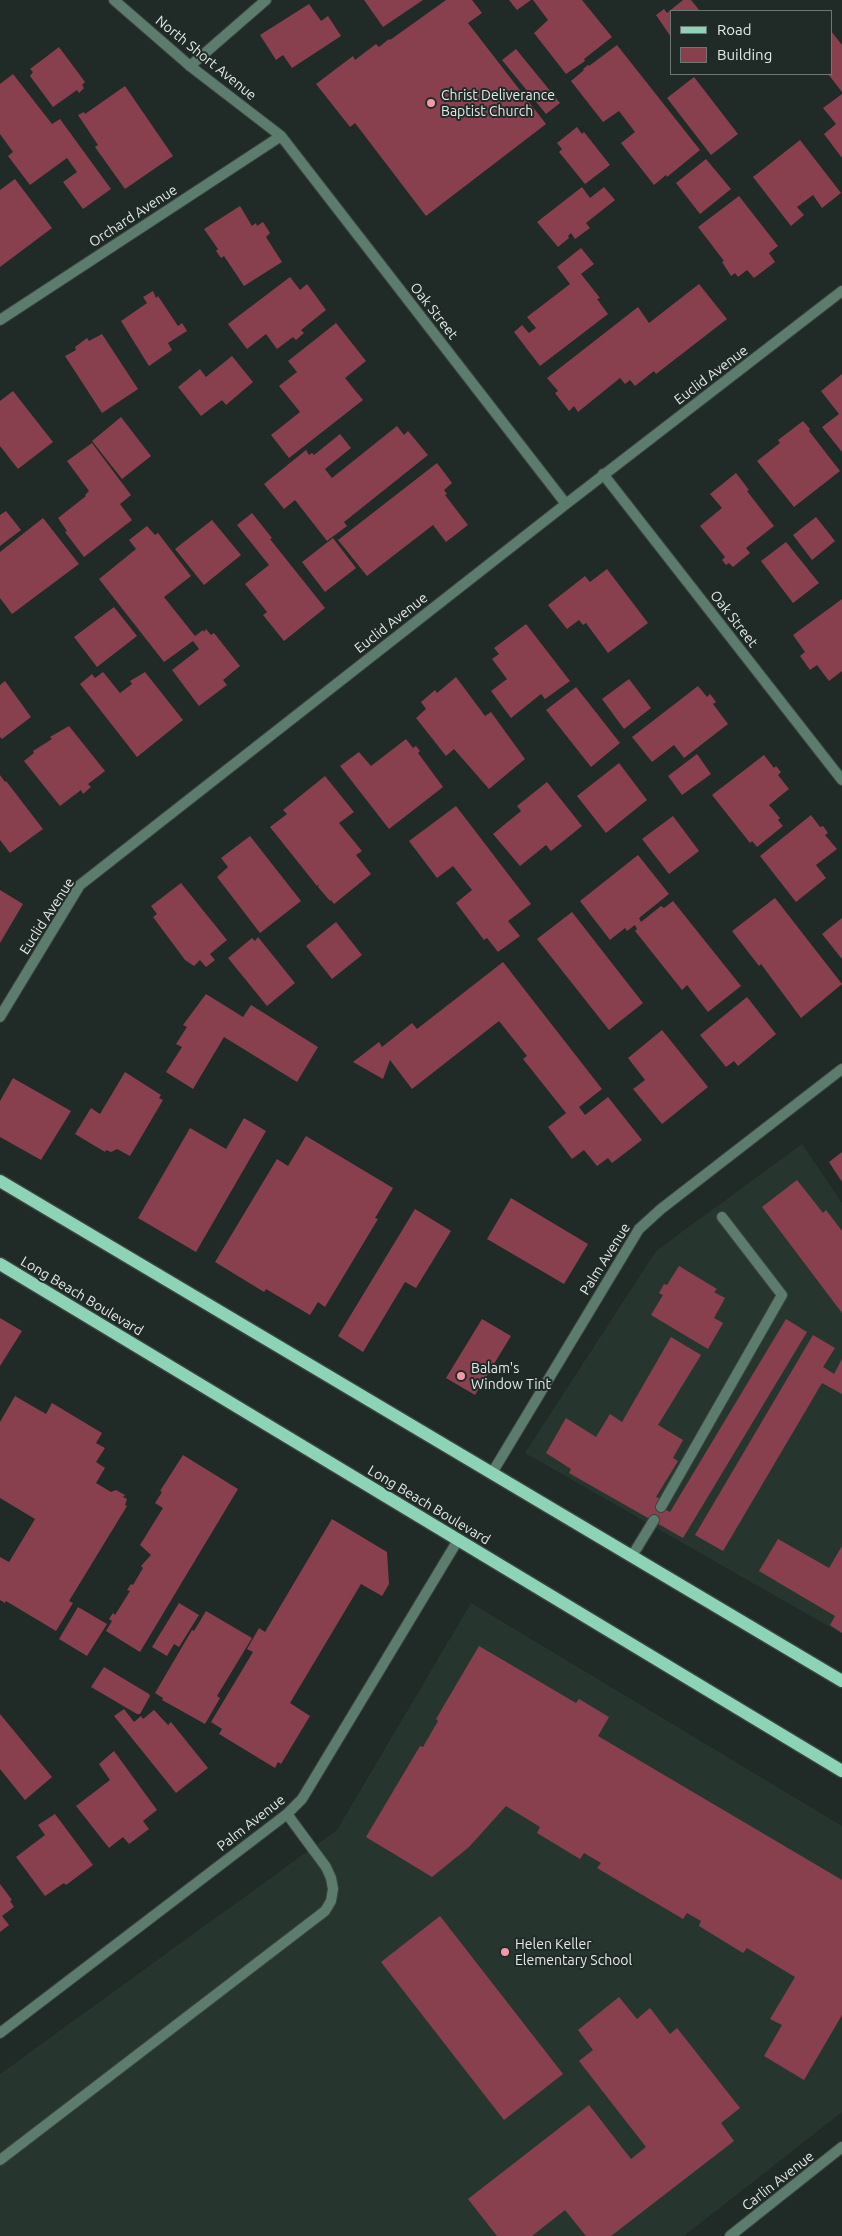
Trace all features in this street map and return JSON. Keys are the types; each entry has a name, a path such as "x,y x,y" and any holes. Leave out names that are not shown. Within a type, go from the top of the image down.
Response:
{"main road":[{"path":"0,1181 842,1681"},
{"name":"Long Beach Boulevard","path":"0,1264 842,1771"}],"street":[{"name":"North Short Avenue","path":"114,0 190,66 281,136"},
{"path":"190,66 266,0"},
{"name":"Orchard Avenue","path":"0,320 281,136"},
{"name":"Oak Street","path":"281,136 566,504"},
{"name":"Euclid Avenue","path":"0,1017 80,885 603,474 842,291"},
{"name":"Oak Street","path":"603,474 842,780"},
{"name":"Palm Avenue","path":"492,1474 639,1229 661,1209 842,1069"},
{"path":"661,1507 782,1295 722,1217"},
{"path":"632,1556 654,1520"},
{"name":"Palm Avenue","path":"0,2033 287,1814 306,1793 458,1540"},
{"path":"0,2160 325,1912 331,1900 333,1889 330,1878 326,1868 287,1814"},
{"name":"Carlin Avenue","path":"730,2236 842,2147"}],"shaded area":[{"path":"802,1144 842,1203 842,1634 525,1453 656,1251"},
{"name":"Helen Keller Elementary School","path":"471,1603 842,1826 842,2112 684,2236 0,2236 0,2074 337,1830"}],"building":[{"path":"364,0 423,0 383,27"},
{"name":"Christ Deliverance Baptist Church","path":"446,0 472,0 482,13 468,23 546,124 426,216 355,123 350,127 316,84 353,56 355,60 376,44 379,47"},
{"path":"509,0 531,0 517,10"},
{"path":"533,0 582,0 612,37 584,59 585,61 566,74 534,33 548,20"},
{"path":"683,0 691,0 699,10 671,10"},
{"path":"309,4 321,21 328,16 341,36 292,68 283,55 276,60 260,35"},
{"path":"664,9 667,13 670,11 670,36 656,15"},
{"path":"832,32 842,45 842,92 829,75 832,75"},
{"path":"617,45 700,150 667,177 666,175 654,185 621,143 635,132 619,111 603,122 571,81 588,65"},
{"path":"59,47 85,82 82,85 84,88 79,93 77,90 53,107 30,76 33,72 30,69"},
{"path":"516,49 560,103 546,114 502,60"},
{"path":"13,74 52,124 60,119 111,189 83,209 63,182 77,172 67,158 30,185 8,156 13,152 0,134 0,84"},
{"path":"694,77 738,134 711,155 667,98"},
{"path":"125,86 173,156 125,189 95,147 98,145 78,115 84,112 85,114"},
{"path":"842,94 842,158 824,134 836,124 823,108"},
{"path":"577,127 582,134 584,132 610,165 585,184 559,152 562,149 557,143"},
{"path":"800,140 841,193 822,208 813,195 797,207 804,215 791,226 753,177"},
{"path":"706,159 731,189 700,214 676,183"},
{"path":"15,179 52,228 0,267 0,190"},
{"path":"582,187 590,198 604,187 615,200 586,223 590,228 575,239 571,233 568,236 569,238 558,247 537,222"},
{"path":"739,196 778,246 769,253 775,262 754,278 747,270 738,277 735,273 731,276 722,262 724,261 698,227"},
{"path":"240,206 252,226 256,223 257,226 263,222 270,233 266,237 282,262 244,286 224,256 221,258 216,251 218,249 204,229"},
{"path":"581,248 594,264 581,274 600,298 597,299 608,314 540,366 514,332 522,325 529,333 536,328 527,317 570,284 557,267"},
{"path":"290,277 300,290 307,284 326,310 301,330 304,333 296,340 293,337 277,349 266,334 247,349 228,324"},
{"path":"699,284 727,319 656,374 654,371 635,386 630,380 625,384 620,378 578,412 574,406 569,411 555,393 558,391 547,378 638,307 649,323"},
{"path":"153,291 156,298 158,296 178,326 182,323 187,331 168,343 172,350 149,366 121,321 147,303 143,297"},
{"path":"336,323 366,361 345,378 363,400 289,458 271,435 300,412 279,386 297,372 288,361"},
{"path":"102,334 138,389 102,413 65,356 76,350 75,347 87,338 89,341"},
{"path":"232,356 253,382 226,405 222,400 201,416 178,387 200,369 206,377"},
{"path":"842,374 842,452 822,427 839,414 821,391"},
{"path":"13,391 53,442 18,469 0,446 0,401"},
{"path":"121,417 151,456 122,479 92,441"},
{"path":"803,421 840,471 794,507 757,461 780,443 778,440"},
{"path":"397,426 404,435 408,431 428,455 344,522 347,526 327,541 295,500 284,509 264,484 306,450 309,455 312,453 314,455 340,434 351,448 325,469 332,478"},
{"path":"92,443 131,495 120,504 132,520 84,557 65,532 67,531 58,518 86,496 89,491 67,461"},
{"path":"437,463 452,483 444,490 447,494 445,495 468,525 446,542 433,525 367,576 338,540"},
{"path":"736,473 749,490 747,491 774,526 746,548 750,553 733,567 729,563 726,565 722,560 725,557 700,526 722,508 710,494"},
{"path":"6,511 21,530 0,546 0,515"},
{"path":"252,513 272,538 270,539 325,608 284,641 263,615 267,612 245,584 269,565 237,525"},
{"path":"816,517 835,541 812,560 793,535"},
{"path":"43,518 79,564 12,614 0,598 0,552"},
{"path":"212,520 241,555 204,585 175,549"},
{"path":"147,526 155,535 158,533 191,576 164,597 195,636 206,629 211,635 214,633 240,666 223,680 227,685 199,706 172,670 199,649 193,641 164,662 99,579 136,549 129,540"},
{"path":"333,538 356,568 325,592 302,562"},
{"path":"786,542 819,583 793,603 761,561"},
{"path":"607,569 648,623 608,653 586,623 583,625 579,620 567,629 548,605 585,576 590,582"},
{"path":"842,599 842,671 829,681 817,665 810,670 800,656 805,652 793,635"},
{"path":"114,607 137,636 97,667 74,637"},
{"path":"526,624 570,681 545,699 541,694 511,718 491,691 507,679 492,659 499,654 494,648"},
{"path":"103,672 120,693 132,684 130,681 145,672 183,720 137,757 80,684 92,674 95,678"},
{"path":"456,677 485,716 491,712 525,759 489,789 454,749 446,756 416,718 426,709 421,702 435,690 437,693"},
{"path":"629,679 651,708 624,729 602,699"},
{"path":"5,681 31,717 2,739 0,737 0,685"},
{"path":"698,686 707,697 710,694 716,702 713,704 728,724 684,758 674,745 652,762 632,737"},
{"path":"576,687 620,743 591,767 546,710"},
{"path":"69,726 105,771 88,784 91,787 83,794 81,790 60,806 24,761 34,753 33,751 52,739 50,737"},
{"path":"406,739 413,748 416,746 420,751 418,753 443,787 389,829 340,766 359,752 371,766"},
{"path":"697,754 711,774 682,795 668,776"},
{"path":"764,755 774,768 776,766 781,772 778,775 789,789 769,805 780,818 778,820 783,826 757,847 752,841 750,843 712,795"},
{"path":"619,763 647,800 606,833 577,796"},
{"path":"0,775 43,829 10,853 0,840"},
{"path":"325,776 354,812 339,823 362,851 356,855 371,874 334,904 318,887 319,884 317,886 270,827 287,814 283,810"},
{"path":"547,782 582,826 551,851 546,845 520,866 493,834 521,811 517,806"},
{"path":"456,806 531,904 508,921 520,936 498,952 487,938 484,940 456,903 472,890 453,866 437,878 409,841"},
{"path":"811,815 820,827 823,826 828,833 825,835 837,849 816,865 826,878 796,902 760,856"},
{"path":"673,816 699,851 669,874 642,839"},
{"path":"250,836 301,901 260,933 217,877 228,867 221,858"},
{"path":"638,855 669,894 639,918 641,922 661,906 664,908 673,901 741,986 708,1012 687,985 682,990 635,931 637,929 635,925 627,931 625,928 610,940 580,901"},
{"path":"181,883 227,940 210,954 215,960 206,967 200,960 194,966 185,960 153,917 157,914 151,906"},
{"path":"0,890 23,904 0,943"},
{"path":"775,898 842,984 801,1018 761,964 759,966 732,931"},
{"path":"572,912 643,1003 609,1030 537,939"},
{"path":"842,918 842,959 822,934"},
{"path":"336,922 362,955 332,979 306,946"},
{"path":"258,937 295,983 267,1006 228,958 252,938 255,941"},
{"path":"503,962 602,1089 579,1107 585,1115 608,1097 642,1140 612,1163 608,1158 597,1166 584,1150 572,1159 548,1127 566,1113 523,1059 527,1056 499,1021 412,1089 390,1060 383,1079 353,1062 379,1042 382,1047 412,1023 417,1029"},
{"path":"206,994 243,1017 251,1005 318,1047 297,1082 224,1037 193,1089 166,1072 182,1047 176,1044 187,1027 183,1025"},
{"path":"747,997 776,1034 738,1066 734,1061 726,1067 700,1035"},
{"path":"662,1030 708,1087 662,1124 633,1089 645,1080 628,1058"},
{"path":"125,1072 161,1095 159,1098 163,1100 130,1156 117,1149 111,1152 106,1150 105,1152 75,1134 91,1108 100,1114"},
{"path":"13,1078 71,1111 41,1160 0,1137 0,1101"},
{"path":"244,1118 266,1131 196,1252 138,1218 190,1128 226,1149"},
{"path":"306,1136 393,1188 375,1218 378,1219 325,1307 318,1302 310,1315 266,1289 264,1292 215,1262 277,1159 288,1166"},
{"path":"842,1152 842,1182 829,1162"},
{"path":"797,1180 823,1213 826,1210 842,1231 842,1313 762,1207"},
{"path":"511,1198 588,1244 564,1284 487,1239"},
{"path":"415,1209 451,1231 416,1288 405,1282 363,1352 338,1336"},
{"path":"679,1266 717,1289 714,1292 725,1298 714,1318 723,1323 708,1349 651,1315 663,1295 659,1293 664,1284 667,1285"},
{"path":"0,1318 22,1331 0,1366"},
{"path":"482,1319 511,1336 475,1395 446,1378"},
{"path":"786,1319 807,1332 683,1538 569,1473 571,1469 546,1453 566,1418 596,1437 610,1414 622,1422 671,1337 701,1355 658,1425 683,1440 673,1458 678,1461 656,1497 661,1499 657,1505 670,1512"},
{"path":"813,1335 835,1348 823,1367 834,1374 842,1359 842,1394 822,1383 723,1551 695,1535"},
{"path":"15,1396 46,1414 52,1403 102,1433 96,1443 105,1448 96,1462 105,1468 96,1483 111,1492 116,1490 125,1495 123,1497 127,1499 125,1505 127,1506 69,1601 73,1603 56,1631 6,1601 5,1603 0,1600 0,1557 9,1562 35,1519 0,1498 0,1422"},
{"path":"183,1455 238,1489 140,1652 106,1631 112,1621 109,1619 113,1613 115,1615 130,1591 127,1590 131,1584 133,1585 143,1568 141,1566 151,1555 140,1545 163,1508 155,1503 162,1492 160,1491"},
{"path":"332,1519 387,1552 389,1584 382,1596 361,1584 290,1703 310,1716 281,1764 278,1762 275,1768 219,1734 222,1729 211,1722 253,1652 247,1649 259,1628 265,1632"},
{"path":"778,1539 829,1568 842,1546 842,1633 830,1625 835,1616 759,1571"},
{"path":"179,1603 199,1615 179,1647 174,1644 167,1656 152,1647"},
{"path":"78,1607 107,1624 87,1656 59,1639"},
{"path":"206,1611 252,1638 217,1696 220,1698 205,1724 162,1700 163,1698 155,1693 192,1630 194,1631"},
{"path":"479,1646 576,1703 579,1699 609,1717 598,1736 842,1880 842,2015 804,2080 764,2056 782,2025 770,2019 795,1977 747,1948 743,1953 699,1926 701,1921 687,1913 683,1919 597,1868 601,1863 584,1853 580,1859 537,1833 540,1827 506,1806 469,1847 432,1877 366,1837 420,1746 423,1747 438,1721 436,1719"},
{"path":"104,1667 149,1694 150,1696 140,1714 91,1687"},
{"path":"124,1709 134,1722 141,1716 143,1719 154,1710 168,1725 171,1722 208,1768 176,1793 114,1716"},
{"path":"0,1714 52,1777 25,1800 0,1769"},
{"path":"114,1751 157,1810 143,1821 149,1829 129,1844 123,1837 109,1848 76,1806 110,1780 99,1764"},
{"path":"55,1814 93,1865 66,1885 64,1883 45,1896 16,1857 45,1835 38,1825"},
{"path":"0,1884 12,1900 10,1901 14,1907 2,1916 9,1925 0,1932"},
{"path":"440,1916 563,2074 504,2120 381,1962"},
{"path":"619,1997 637,2019 650,2008 670,2034 677,2028 740,2108 721,2123 734,2141 611,2236 586,2236 565,2210 532,2236 497,2236 468,2199 589,2105 631,2159 646,2147 579,2061 593,2050 578,2030"}],"place":[{"name":"Christ Deliverance Baptist Church","path":"431,103"},
{"name":"Balam's Window Tint","path":"461,1376"},
{"name":"Helen Keller Elementary School","path":"505,1952"}]}
